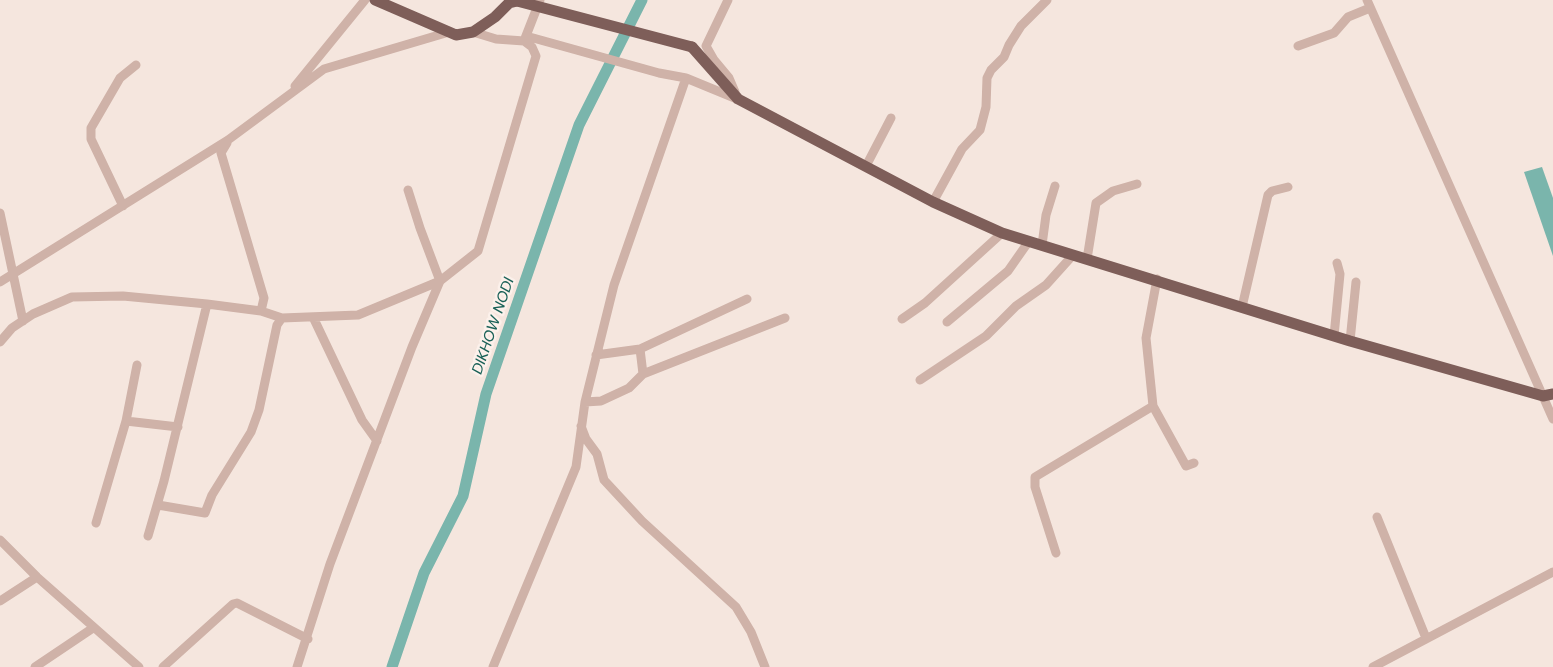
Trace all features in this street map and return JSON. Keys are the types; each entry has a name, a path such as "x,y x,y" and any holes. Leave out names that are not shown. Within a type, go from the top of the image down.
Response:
{"main road":[{"path":"375,0 456,34 473,32 495,17 509,3 517,2 692,46 738,99 934,202 1002,233 1157,279 1350,341 1548,395"}],"street":[{"path":"288,94 328,42 365,0"},
{"path":"0,342 33,314 72,297 123,296 261,311 282,318 313,317 358,315 440,281 478,251 536,56 528,39 540,0"},
{"path":"728,0 706,46 714,60 729,78 738,99"},
{"path":"934,202 962,149 980,130 986,107 987,78 991,70 1004,57 1021,26 1047,0"},
{"path":"1298,46 1334,33 1348,17 1368,4 1548,395 1553,419"},
{"path":"0,282 228,140 324,69 449,32"},
{"path":"473,32 496,39 528,39 659,73 686,78 738,99"},
{"path":"123,206 91,139 91,128 120,78 136,65"},
{"path":"493,667 576,467 585,402 614,285 686,78"},
{"path":"866,166 891,118"},
{"path":"228,140 221,153 264,298 261,311"},
{"path":"1088,259 1096,203 1114,191 1137,184"},
{"path":"1042,245 1046,215 1055,186"},
{"path":"1242,307 1268,195 1272,191 1288,187"},
{"path":"297,667 308,639 330,564 376,441 440,281 408,190"},
{"path":"0,213 23,321"},
{"path":"902,319 925,302 1002,233"},
{"path":"947,322 1008,271 1029,241"},
{"path":"920,380 986,336 1016,306 1046,286 1073,255"},
{"path":"1334,336 1340,274 1338,263"},
{"path":"1157,279 1146,338 1153,406 1186,466 1194,463"},
{"path":"1350,341 1356,282"},
{"path":"596,355 640,348 747,300"},
{"path":"148,536 178,428 207,304"},
{"path":"313,317 362,420 376,441"},
{"path":"158,505 205,513 212,495 251,432 259,410 278,325 282,318"},
{"path":"585,402 601,401 629,388 643,374 786,318"},
{"path":"640,348 643,374"},
{"path":"96,523 126,421 137,365"},
{"path":"1056,553 1035,487 1036,477 1153,406"},
{"path":"126,421 178,428"},
{"path":"581,426 586,439 597,454 604,480 642,521 736,607 751,632 765,667"},
{"path":"1377,517 1426,638"},
{"path":"0,540 37,577 138,667"},
{"path":"1373,667 1553,572"},
{"path":"0,601 37,577"},
{"path":"163,667 233,604 237,603 308,639"},
{"path":"35,667 94,628"}],"water":[{"path":"1542,167 1553,198 1553,256 1524,172"}],"waterway":[{"name":"DIKHOW NODI","path":"392,667 424,573 463,496 486,394 579,125 642,0"}]}
